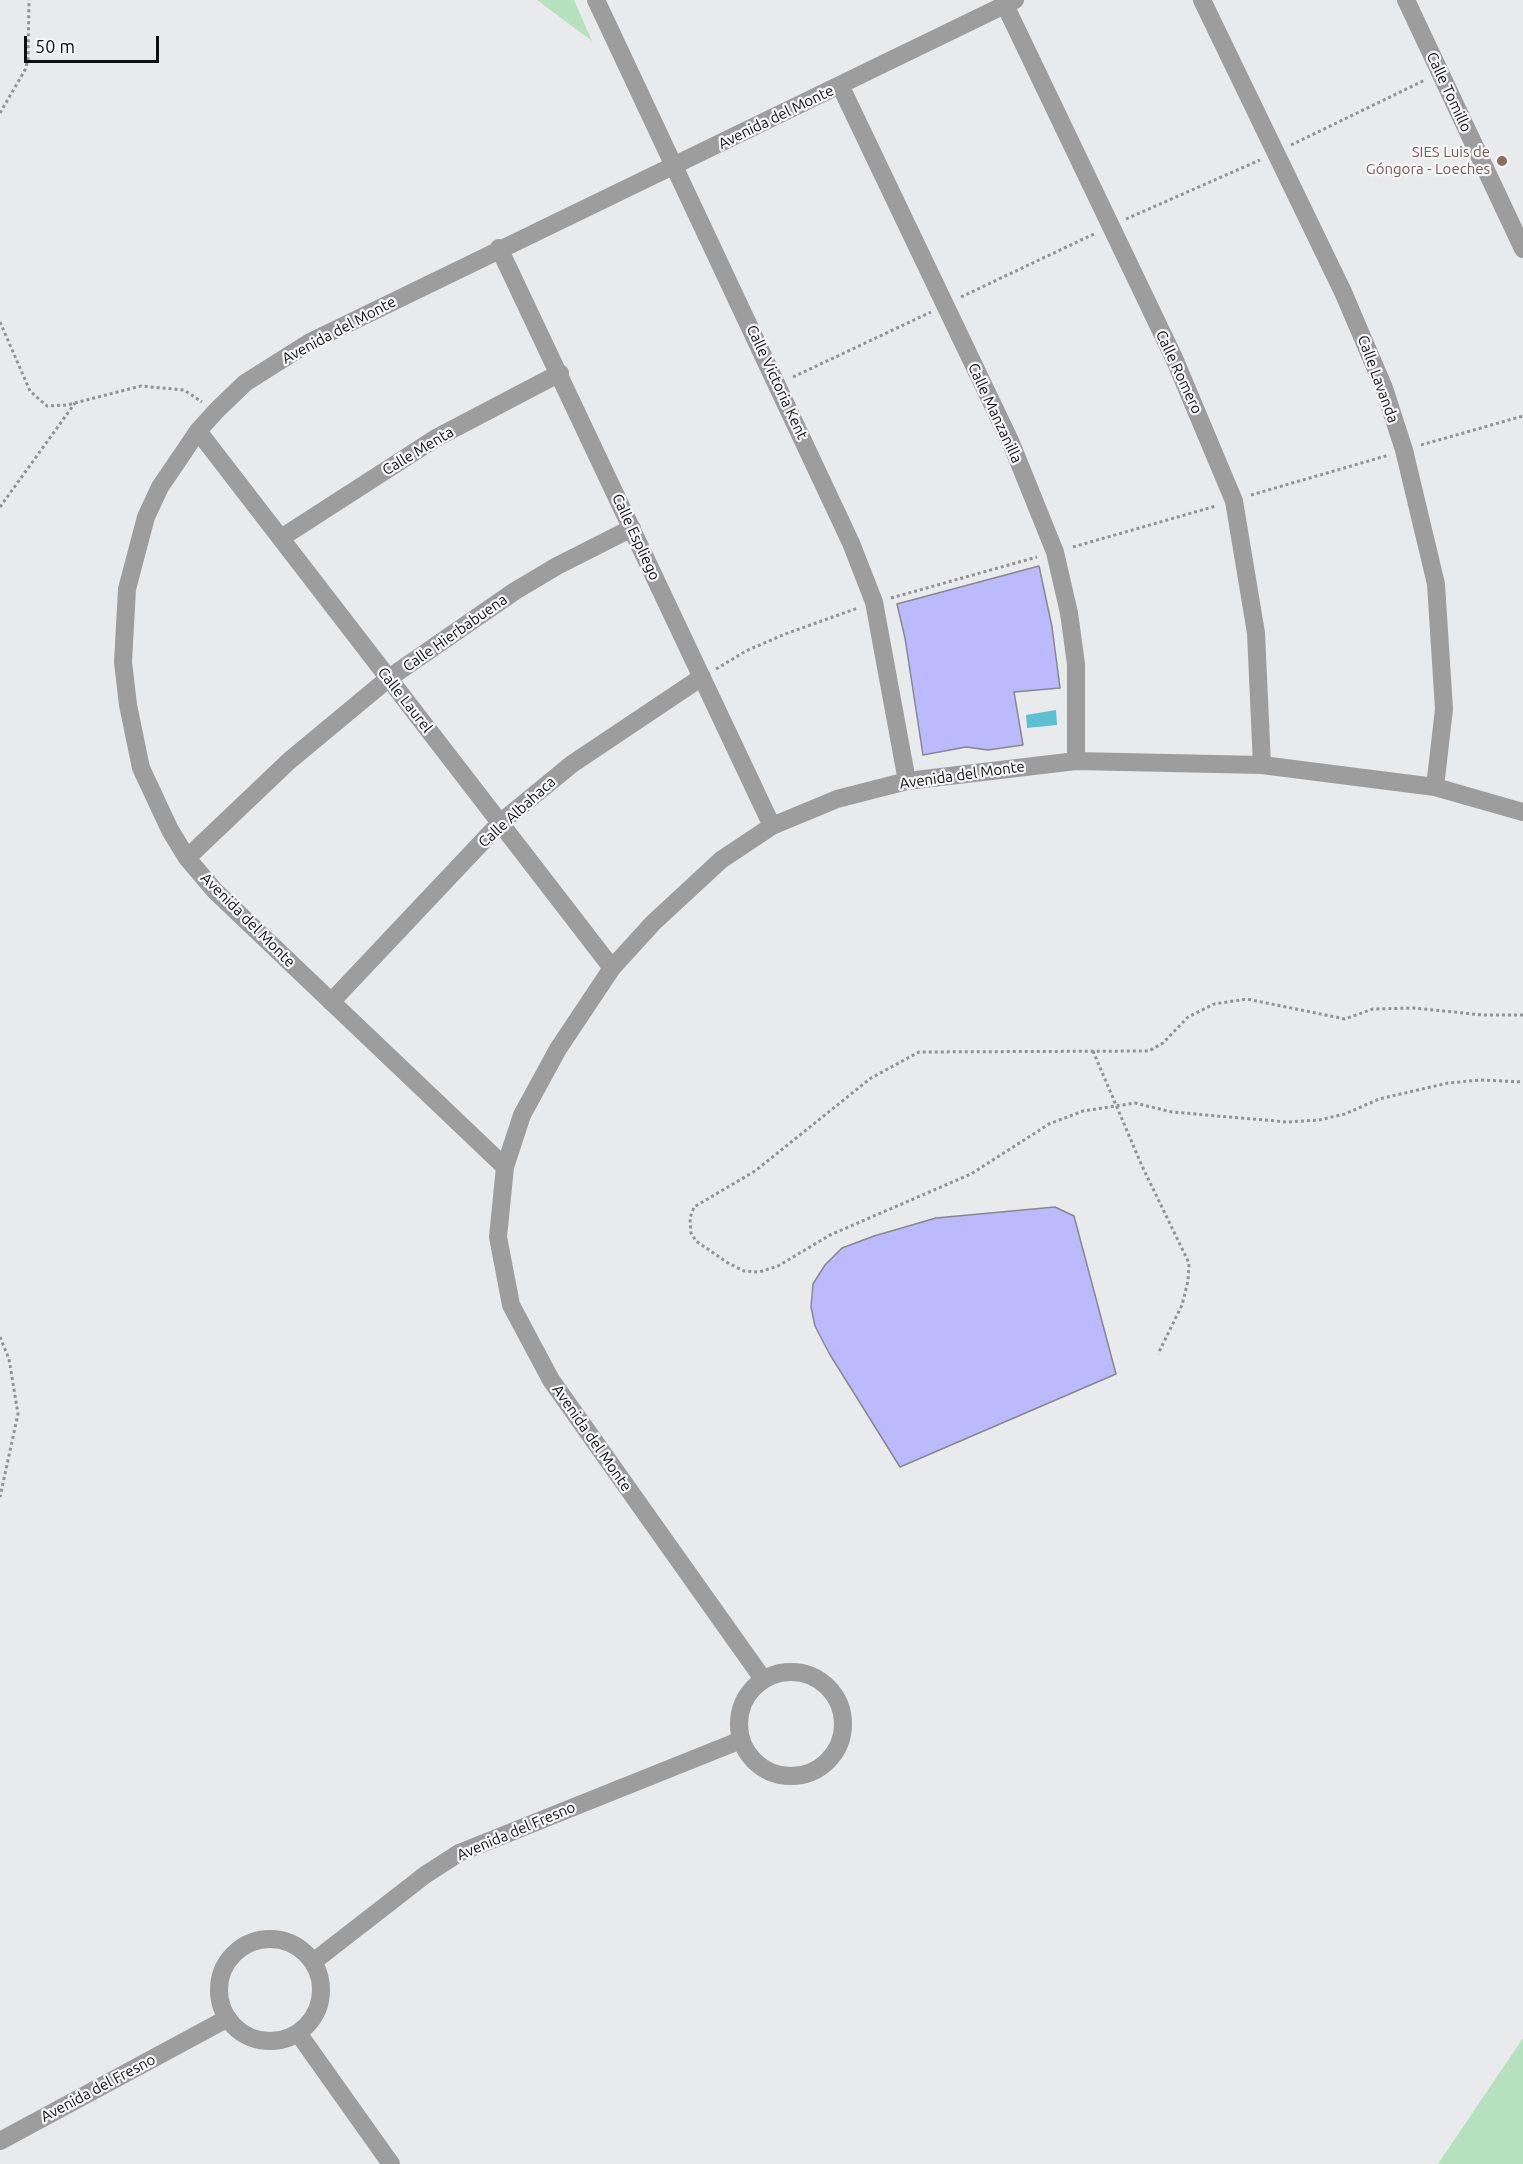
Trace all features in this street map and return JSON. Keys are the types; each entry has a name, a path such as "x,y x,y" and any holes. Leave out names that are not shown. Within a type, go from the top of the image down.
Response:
{"street":[{"name":"Calle Victoria Kent","path":"596,0 851,543 874,602 907,780"},
{"name":"Calle Lavanda","path":"1202,0 1343,292 1384,388 1404,450 1436,584 1444,709 1435,787"},
{"name":"Calle Tomillo","path":"1406,0 1523,249"},
{"name":"Avenida del Monte","path":"505,1167 215,891 187,858 155,800 141,768 128,705 123,631 127,589 146,517 160,487 198,431 217,410 245,383 310,342 499,248 674,167 1010,2"},
{"name":"Calle Romero","path":"1010,2 1174,358 1234,501 1256,633 1262,765"},
{"name":"Calle Manzanilla","path":"840,85 1011,442 1055,552 1069,613 1076,664 1076,761"},
{"name":"Calle Espliego","path":"499,248 772,826"},
{"name":"Calle Menta","path":"281,537 436,438 560,373"},
{"name":"Calle Laurel","path":"198,431 612,968"},
{"name":"Calle Hierbabuena","path":"187,858 289,761 389,678 515,591 557,566 632,528"},
{"name":"Calle Albahaca","path":"332,1002 500,823 572,764 702,677"},
{"name":"Avenida del Monte","path":"763,1679 551,1380 511,1305 498,1238 505,1167 522,1115 558,1049 612,968 653,924 721,860 772,826 837,799 907,780 1076,761 1262,765 1435,787 1523,812"},
{"path":"780,1672 797,1672 814,1677 829,1688 839,1702 843,1717 843,1732 838,1746 830,1759 804,1774 788,1776 773,1773 759,1765 748,1754 741,1740 739,1723 742,1706 750,1691 763,1679 780,1672"},
{"name":"Avenida del Fresno","path":"313,1962 426,1875 459,1853 741,1740"},
{"path":"272,1938 288,1942 303,1950 313,1962 320,1977 320,2001 310,2023 298,2033 275,2040 252,2037 228,2018 221,2004 219,1988 222,1973 230,1959 241,1948 255,1941 272,1938"},
{"name":"Avenida del Fresno","path":"0,2140 228,2018"},
{"path":"298,2033 391,2164"}],"path":[{"path":"0,112 25,70 28,60 29,0"},
{"path":"0,322 30,391 47,406 75,403 141,386 156,386 184,390 217,410"},
{"path":"0,507 75,403"},
{"path":"702,677 746,651 785,634 874,602 1234,501 1523,416"},
{"path":"1523,1015 1483,1015 1414,1008 1373,1009 1345,1019 1247,999 1214,1004 1188,1017 1163,1043 1149,1051 919,1052 871,1078 755,1171 694,1207 690,1218 691,1233 696,1241 728,1263 744,1271 759,1272 778,1266 830,1236 971,1174 1049,1124 1083,1111 1135,1103 1172,1112 1287,1122 1319,1120 1345,1114 1379,1099 1448,1083 1481,1080 1523,1082"},
{"path":"1093,1050 1142,1166 1189,1263 1188,1281 1182,1305 1158,1354"},
{"path":"0,1337 9,1359 18,1414 0,1497"}],"green space":[{"path":"537,0 574,0 592,41"},
{"path":"1523,2038 1523,2164 1438,2164"}],"water":[{"path":"1056,710 1057,725 1027,728 1026,715"}],"building":[{"path":"1039,566 1052,627 1060,688 1014,692 1023,745 988,750 966,747 923,755 905,638 897,604"},
{"path":"1055,1207 1074,1216 1116,1374 900,1467 829,1353 815,1326 811,1307 813,1284 825,1265 842,1248 874,1236 936,1218"}],"place":[{"name":"SIES Luis de Góngora - Loeches","path":"1502,161"}]}
